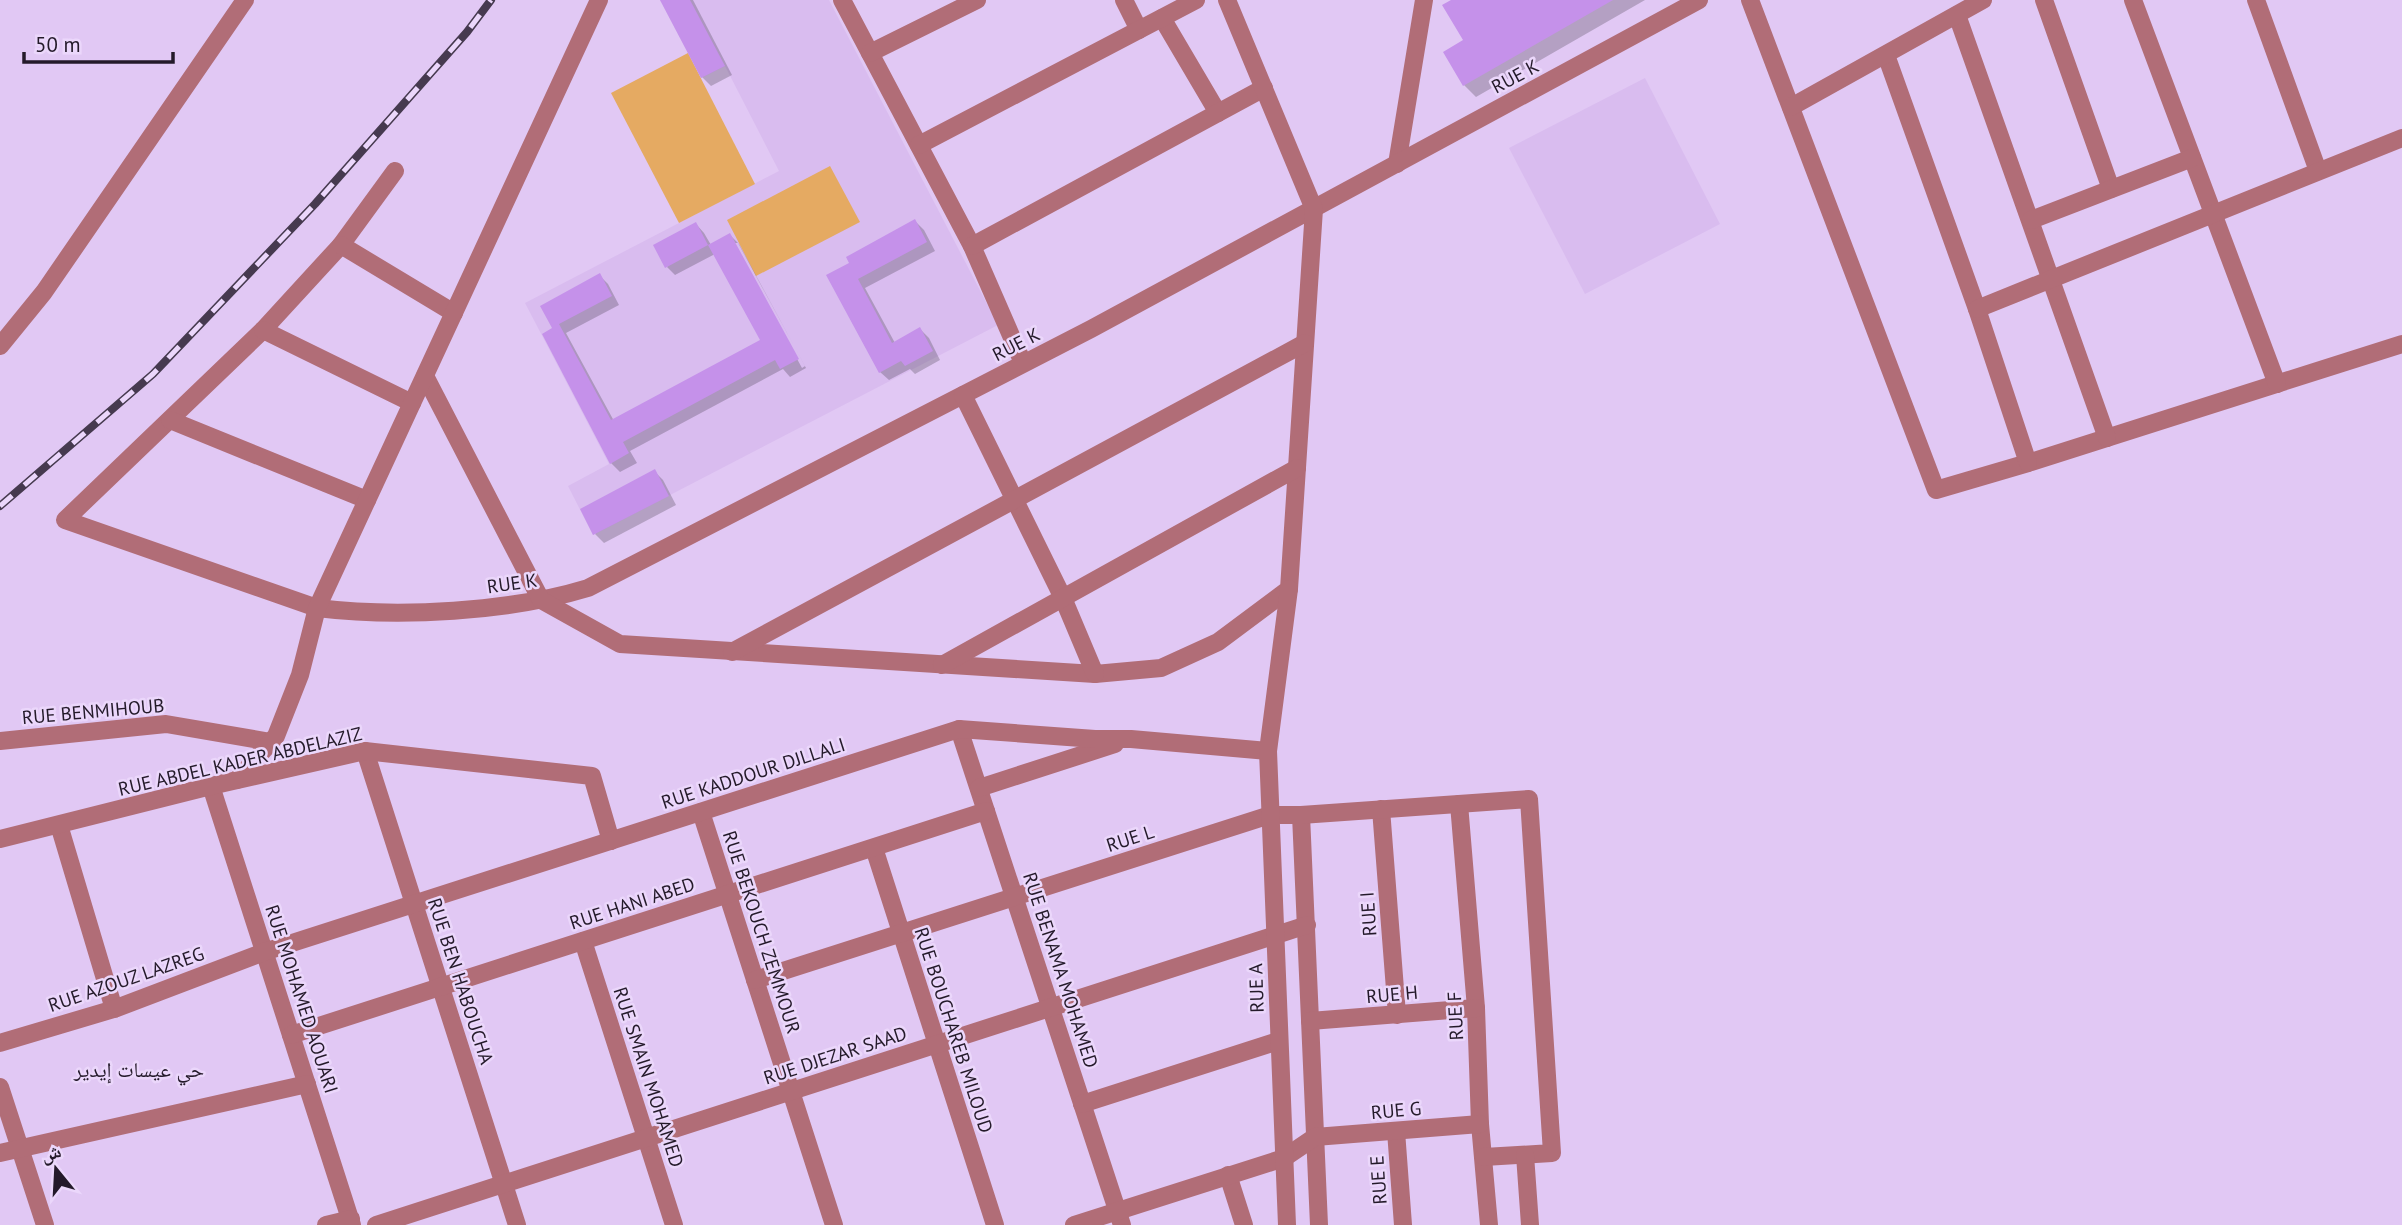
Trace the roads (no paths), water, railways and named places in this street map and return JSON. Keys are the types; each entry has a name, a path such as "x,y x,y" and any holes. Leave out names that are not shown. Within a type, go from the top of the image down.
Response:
{"street":[{"path":"0,346 44,292 245,0"},
{"path":"237,780 276,736 300,675 317,608 599,0"},
{"path":"842,0 972,246 1023,363"},
{"path":"1124,0 1139,30"},
{"path":"919,145 1196,0"},
{"path":"1227,0 1314,209"},
{"path":"1397,164 1424,0"},
{"name":"RUE K","path":"170,420 65,520 317,608 359,613 479,608 541,600 588,588 1091,329 1699,0"},
{"path":"1750,0 1936,490 2402,344"},
{"path":"1791,107 1983,0"},
{"path":"2044,0 2111,189"},
{"path":"2133,0 2277,384"},
{"path":"2256,0 2318,172"},
{"path":"870,53 970,2"},
{"path":"1956,15 2107,438"},
{"path":"1162,18 1218,113"},
{"path":"1886,55 1977,309 2028,463"},
{"path":"972,246 1264,88"},
{"path":"1977,309 2402,138"},
{"path":"2031,220 2192,158"},
{"path":"367,500 170,420 263,330 341,246 395,171"},
{"name":"RUE A","path":"1287,1225 1268,751 1289,589 1314,209"},
{"path":"341,246 454,313"},
{"path":"263,330 412,403"},
{"path":"732,652 1305,343"},
{"path":"425,376 541,600 621,645 1095,674 1161,667 1218,642 1289,589"},
{"path":"963,395 1063,598 1095,674"},
{"path":"942,665 1297,468"},
{"name":"RUE BENMIHOUB","path":"0,741 166,723 271,742"},
{"name":"RUE KADDOUR DJLLALI","path":"264,952 959,729 1131,739 1268,751"},
{"name":"RUE BENAMA MOHAMED","path":"959,729 1119,1218"},
{"path":"979,788 1131,739"},
{"name":"RUE ABDEL KADER ABDELAZIZ","path":"0,839 365,751 592,776 611,841"},
{"name":"RUE BEN HABOUCHA","path":"365,751 517,1225"},
{"name":"RUE MOHAMED AOUARI","path":"211,786 352,1222"},
{"name":"RUE L","path":"755,980 1270,815 1529,799 1552,1153 1525,1155"},
{"name":"RUE F","path":"1459,804 1476,1008 1480,1124 1489,1225"},
{"name":"RUE I","path":"1381,809 1396,1014"},
{"name":"RUE HANI ABED","path":"291,1035 986,811"},
{"name":"RUE BEKOUCH ZEMMOUR","path":"701,812 834,1225"},
{"path":"1301,815 1319,1225"},
{"path":"59,825 114,1009"},
{"name":"RUE BOUCHAREB MILOUD","path":"874,848 995,1225"},
{"name":"RUE DJEZAR SAAD","path":"376,1225 1307,925"},
{"name":"RUE SMAIN MOHAMED","path":"583,941 674,1225"},
{"name":"RUE AZOUZ LAZREG","path":"0,1043 114,1009 264,952"},
{"name":"RUE H","path":"1082,1104 1310,1028 1396,1014 1476,1008"},
{"path":"0,1153 307,1084"},
{"path":"0,1087 45,1225"},
{"name":"RUE G","path":"1315,1137 1480,1124"},
{"name":"RUE E","path":"1396,1131 1403,1225"},
{"path":"1074,1225 1119,1218 1228,1175 1284,1158 1315,1137"},
{"path":"1484,1157 1525,1155 1530,1225"},
{"path":"1228,1175 1244,1225"},
{"path":"326,1225 352,1222"}],"railway":[{"path":"0,506 153,374 315,204 467,32 491,0"}],"district":[{"name":"حي عيسات إيدير","path":"139,1070"}]}
